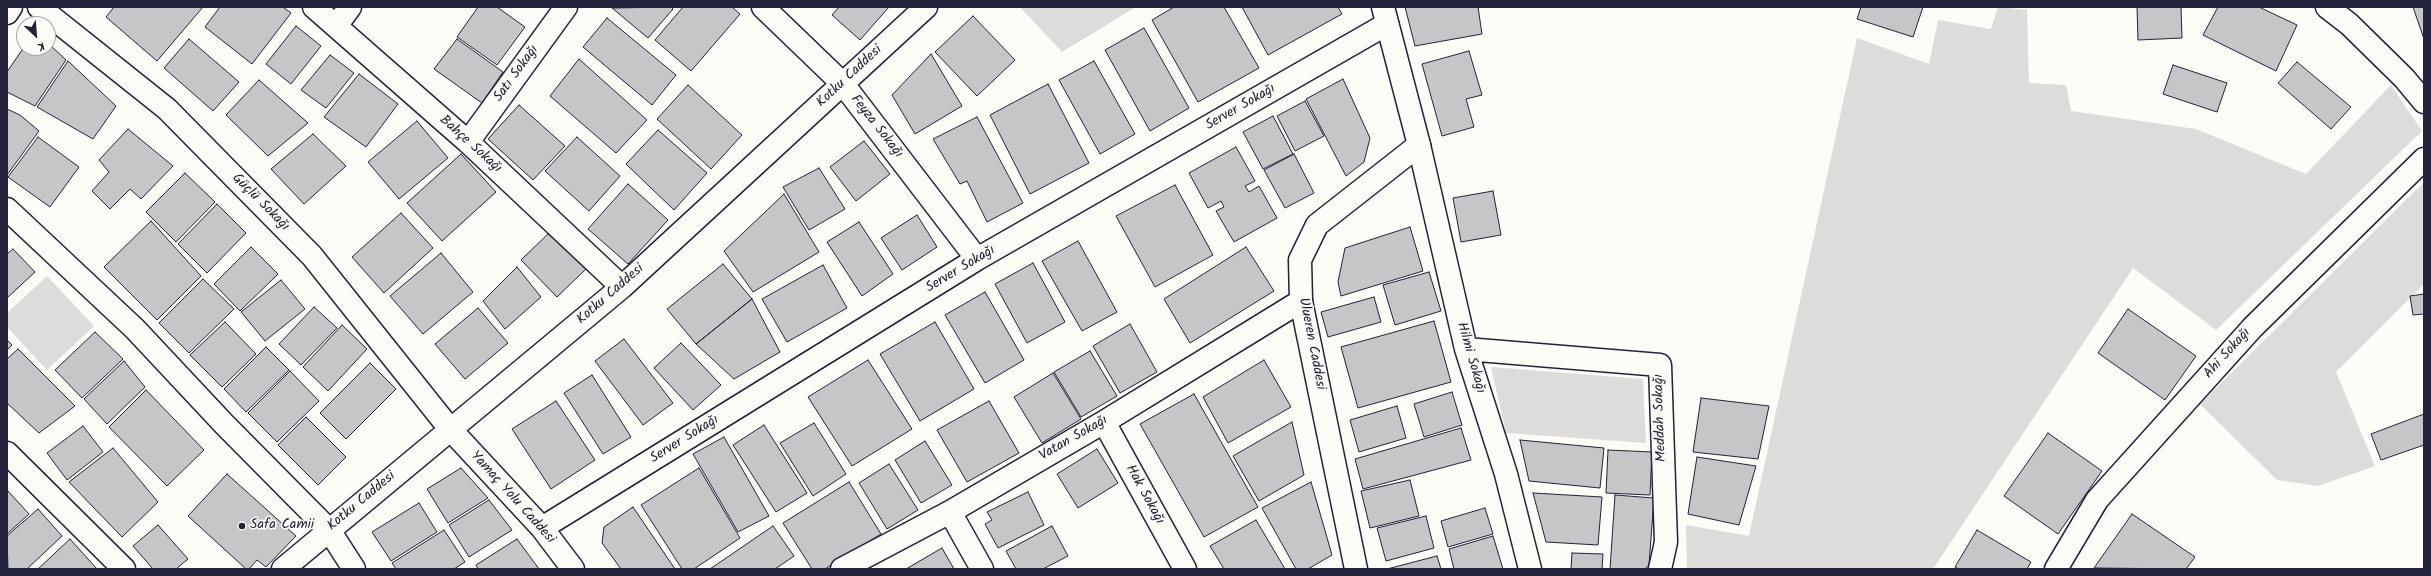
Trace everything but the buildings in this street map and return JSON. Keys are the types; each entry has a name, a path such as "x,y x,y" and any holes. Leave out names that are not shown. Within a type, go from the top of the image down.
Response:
{"street":[{"path":"7,13 11,7"},
{"name":"Güçlü Sokağı","path":"39,7 167,109 312,256 450,429"},
{"name":"Bahçe Sokağı","path":"314,7 468,142 622,287"},
{"path":"336,26 350,7"},
{"name":"Satı Sokağı","path":"468,142 566,7"},
{"name":"Feyza Sokağı","path":"763,7 843,84 978,259"},
{"name":"Kotku Caddesi","path":"283,569 622,287 926,7"},
{"path":"2328,7 2349,24 2404,78 2424,102"},
{"path":"1385,15 1419,145"},
{"name":"Server Sokağı","path":"542,528 978,259 1385,15"},
{"name":"Ulueren Caddesi","path":"1356,569 1301,301 1300,260 1317,225 1419,145"},
{"name":"Hilmi Sokağı","path":"1419,145 1466,349 1506,474 1530,569"},
{"name":"Ahi Sokağı","path":"2056,569 2097,500 2253,327 2424,159"},
{"path":"7,209 135,329 224,424 329,530 354,569"},
{"name":"Vatan Sokağı","path":"842,569 950,512 1104,422 1301,301"},
{"name":"Meddah Sokağı","path":"1466,349 1660,365 1666,542 1660,569"},
{"name":"Hak Sokağı","path":"1104,422 1185,569"},
{"name":"Yamaç Yolu Caddesi","path":"450,429 542,528 573,569"},
{"path":"7,453 124,569"},
{"path":"950,512 982,569"}],"shaded area":[{"path":"1020,7 1136,7 1062,52"},
{"path":"1998,7 2027,10 2029,83 2066,85 2071,111 2196,129 2306,174 2391,85 2422,131 2216,330 2133,268 1933,569 1687,569 1686,525 1749,536 1857,38 1929,64 1938,20 1991,29"},
{"path":"2424,182 2424,284 2336,372 2375,466 2318,486 2277,480 2200,404"},
{"path":"47,276 94,326 47,370 7,327 7,313"},
{"path":"1491,367 1643,379 1646,443 1506,433"}],"place":[{"name":"Safa Camii","path":"242,526"}]}
